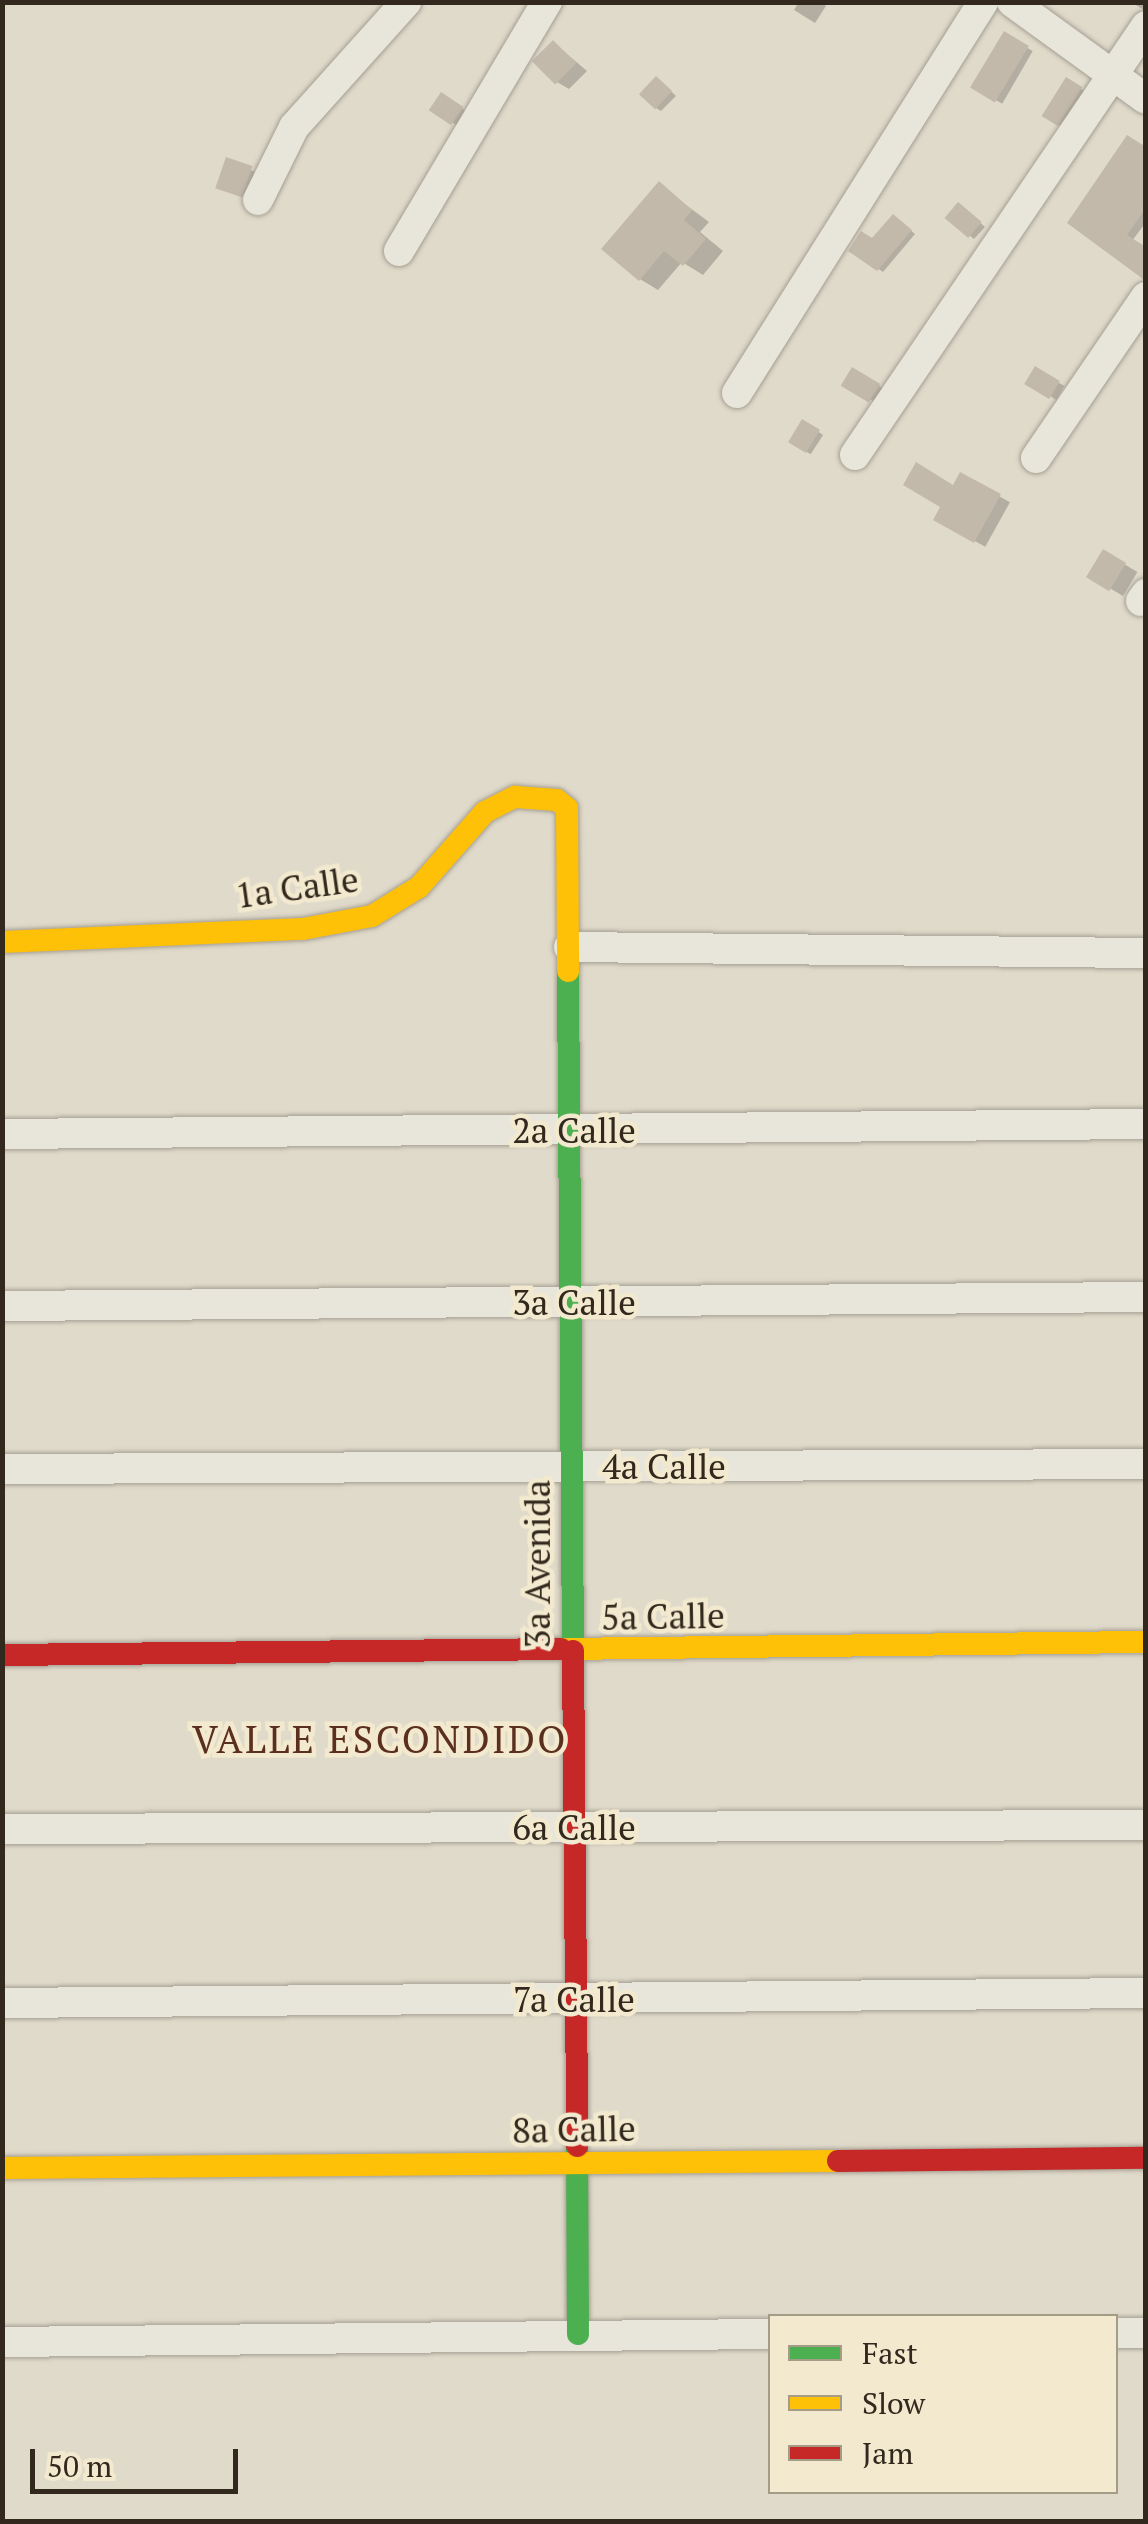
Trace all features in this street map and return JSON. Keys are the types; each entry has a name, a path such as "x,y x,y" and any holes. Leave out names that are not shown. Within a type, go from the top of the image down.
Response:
{"street":[{"path":"258,200 294,127 406,2"},
{"path":"399,251 547,2"},
{"path":"737,393 983,2"},
{"path":"1012,2 1146,98"},
{"path":"856,455 1146,26"},
{"path":"1036,458 1146,297"},
{"name":"1a Calle","path":"2,942 303,929 372,916 419,887 486,812 515,797 556,800"},
{"name":"3a Avenida","path":"556,800 571,819 569,1130 578,2334"},
{"path":"570,946 1146,953"},
{"name":"2a Calle","path":"2,1134 1146,1124"},
{"name":"3a Calle","path":"2,1306 1146,1297"},
{"name":"4a Calle","path":"2,1469 1146,1464"},
{"name":"5a Calle","path":"2,1655 572,1652 1146,1642"},
{"name":"6a Calle","path":"2,1829 1146,1825"},
{"name":"7a Calle","path":"2,2003 1146,1993"},
{"name":"8a Calle","path":"2,2168 1146,2158"},
{"path":"1118,2333 1146,2333"},
{"path":"2,2342 768,2334"}],"building":[{"path":"1004,31 1029,46 995,103 970,88"},
{"path":"553,40 576,63 555,85 532,61"},
{"path":"656,76 672,91 655,109 639,94"},
{"path":"1066,77 1082,87 1058,126 1042,116"},
{"path":"441,92 463,107 451,125 429,110"},
{"path":"1127,135 1146,147 1146,208 1127,235 1146,247 1143,279 1067,223"},
{"path":"226,157 252,166 242,197 215,188"},
{"path":"659,181 692,210 684,220 706,239 683,266 664,251 639,281 601,249"},
{"path":"958,202 982,222 968,238 945,218"},
{"path":"893,214 912,230 877,271 848,251 861,231 872,238"},
{"path":"1035,366 1060,381 1049,399 1024,384"},
{"path":"852,367 880,384 869,403 841,386"},
{"path":"802,419 820,430 806,453 788,442"},
{"path":"916,462 953,485 960,472 1001,494 974,543 933,520 940,507 903,485"},
{"path":"1103,549 1126,563 1109,591 1086,577"}],"traffic: fast":[{"path":"568,971 573,1651"},
{"path":"577,2146 578,2334"}],"traffic: slow":[{"path":"2,942 303,929 372,916 419,887 485,812 515,797 557,800 567,808 568,971"},
{"path":"561,1649 1146,1642"},
{"path":"2,2168 838,2161"}],"traffic: jam":[{"path":"2,1655 561,1649"},
{"path":"573,1651 577,2146"},
{"path":"838,2161 1146,2158"}],"district":[{"name":"VALLE ESCONDIDO","path":"380,1740"}]}
